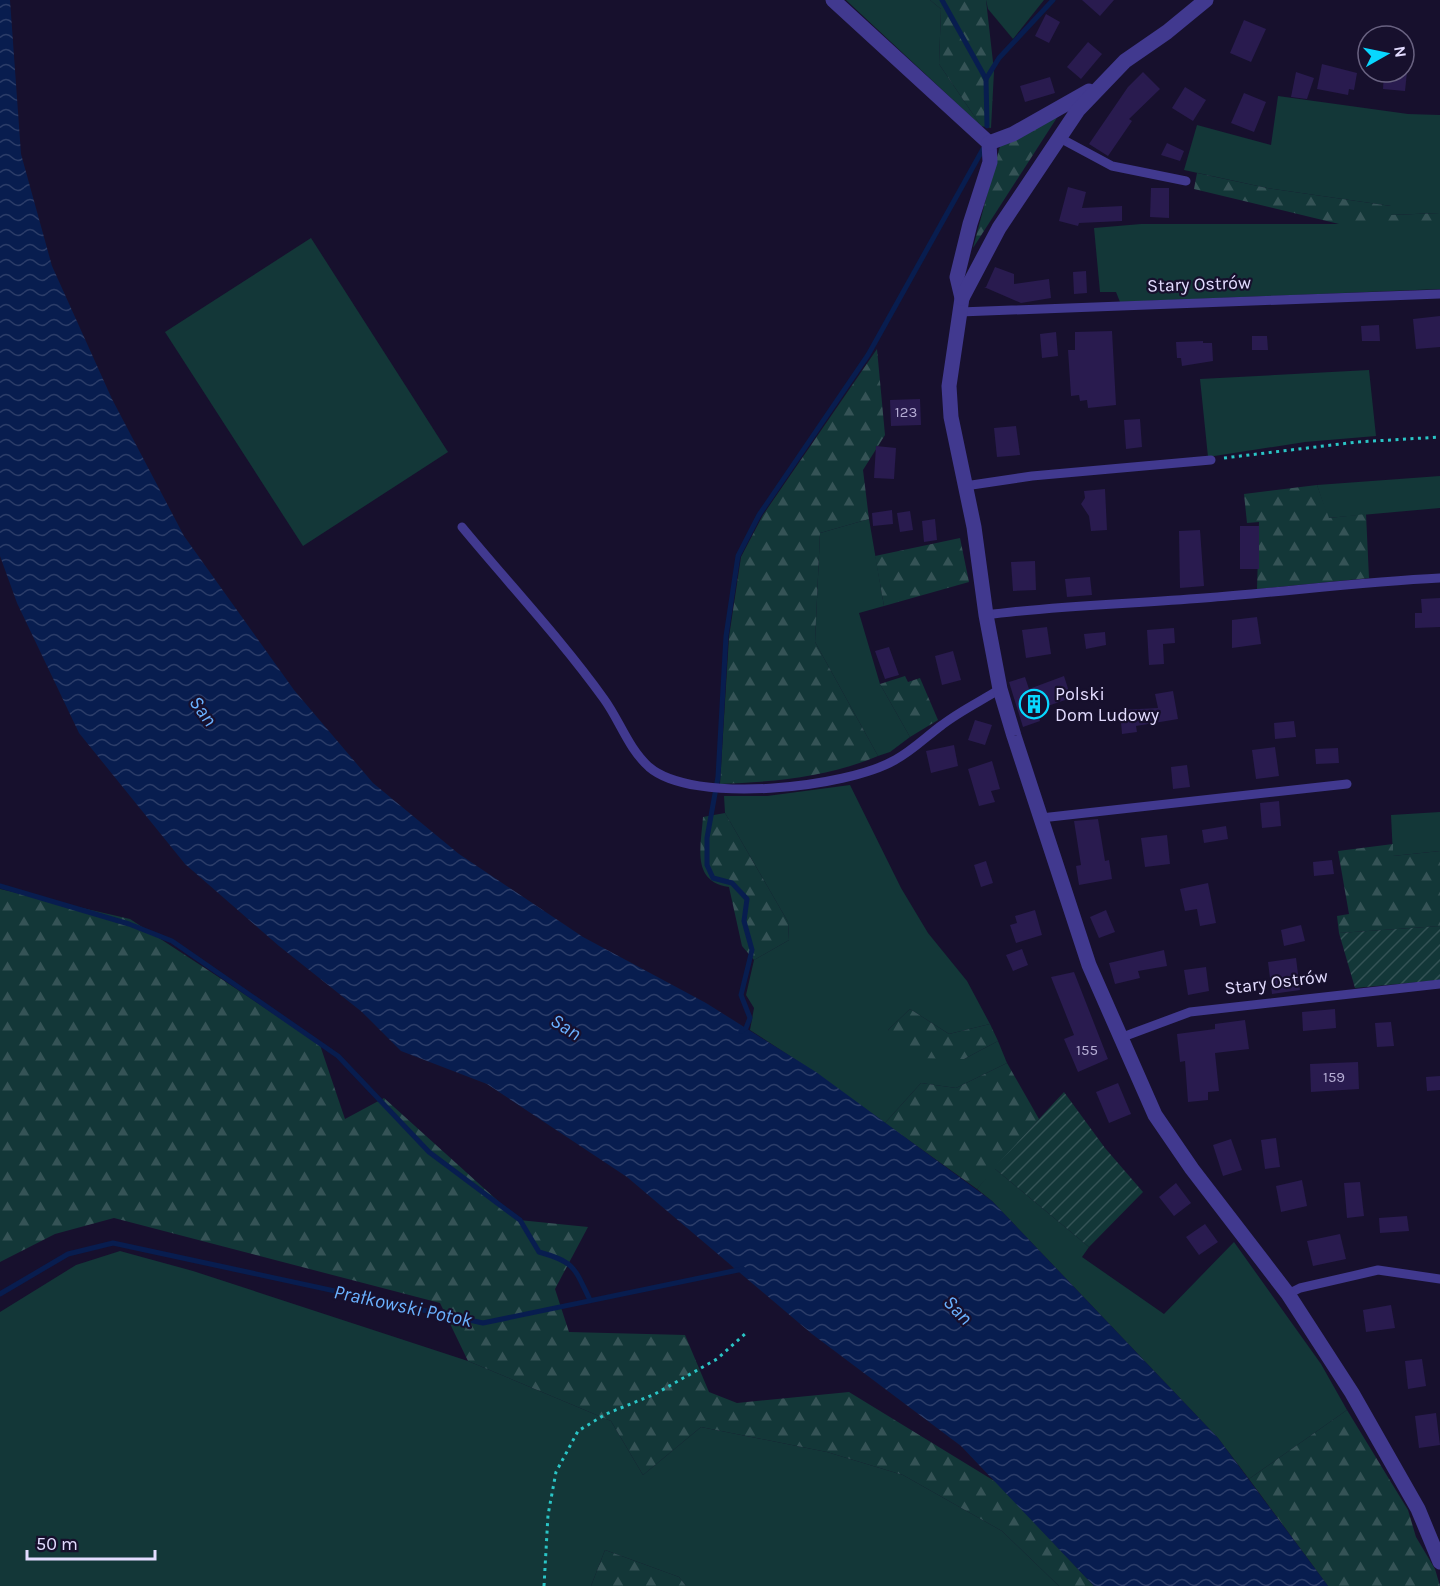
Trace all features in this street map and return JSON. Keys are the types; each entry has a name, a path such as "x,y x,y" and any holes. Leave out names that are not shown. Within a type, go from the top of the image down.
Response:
{"street":[{"path":"833,0 989,143 990,162 970,224 957,277 961,305 949,386 951,417 974,527 986,615 1000,689 1089,965 1155,1115 1192,1170 1288,1294 1358,1403 1418,1509 1440,1562"},
{"path":"961,305 999,228 1058,137 1096,87 1125,61 1206,0"},
{"path":"989,143 1013,134 1096,87"}],"lane":[{"path":"1058,137 1112,166 1186,181"},
{"name":"Stary Ostrów","path":"961,305 1440,294"},
{"path":"965,486 1032,476 1211,460"},
{"path":"462,527 604,700 634,749 650,767 675,782 707,788 822,783 865,772 895,760 945,723 1000,689"},
{"path":"986,615 1055,606 1206,598 1366,582 1440,578"},
{"path":"1041,818 1347,784"},
{"name":"Stary Ostrów","path":"1120,1038 1190,1012 1440,984"},
{"path":"1288,1294 1300,1288 1378,1270 1440,1278"}],"path":[{"path":"1211,460 1357,442 1440,437"},
{"path":"544,1586 548,1515 556,1472 578,1431 606,1414 655,1394 717,1359 745,1334"}],"green space":[{"path":"846,0 930,0 941,9 939,64 981,126"},
{"path":"930,0 986,0 994,71 991,128 981,126 939,64 941,9"},
{"path":"986,0 1044,0 1013,39 988,9"},
{"path":"1278,96 1408,114 1440,115 1440,213 1390,215 1391,206 1267,188 1184,170 1197,125 1271,145"},
{"path":"1058,116 973,248 1000,146"},
{"path":"1197,173 1267,188 1391,206 1391,215 1440,213 1440,224 1339,224 1194,189"},
{"path":"1141,224 1440,224 1440,289 1120,302 1116,292 1100,292 1094,228"},
{"path":"311,238 448,452 303,546 165,332"},
{"path":"877,349 885,435 863,470 869,519 820,533 815,642 878,756 820,774 760,782 720,784 729,637 741,557 763,515"},
{"path":"1369,370 1376,436 1305,442 1208,457 1200,379"},
{"path":"1440,476 1440,508 1328,518 1317,485"},
{"path":"1317,485 1329,518 1366,514 1369,578 1257,589 1259,522 1247,523 1244,494"},
{"path":"869,519 884,606 859,613 880,684 910,737 890,752 878,756 815,642 820,533"},
{"path":"960,538 969,582 884,606 875,556"},
{"path":"905,676 908,682 920,678 938,720 910,737 880,684"},
{"path":"850,785 901,888 928,933 967,981 990,1024 949,1034 910,1009 888,1030 964,1059 998,1041 1007,1063 956,1088 921,1083 885,1123 816,1073 750,1030 754,1008 746,995 754,960 789,940 788,922 725,813 724,796 767,796"},
{"path":"1440,812 1440,851 1393,856 1391,815"},
{"path":"725,813 788,922 789,940 754,960 742,946 729,887 717,884 709,878 701,861 703,817"},
{"path":"1393,844 1393,856 1440,851 1440,926 1339,933 1337,916 1349,914 1338,851"},
{"path":"0,889 130,919 320,1045 345,1119 384,1098 519,1220 588,1227 555,1289 569,1332 685,1335 709,1392 737,1403 849,1392 996,1482 1094,1586 1059,1586 1002,1531 903,1475 827,1452 701,1427 643,1475 611,1421 468,1361 440,1303 114,1218 55,1234 0,1262"},
{"path":"1440,926 1440,980 1355,988 1339,933"},
{"path":"910,1009 949,1034 990,1024 998,1041 964,1059 915,1058 888,1030"},
{"path":"1007,1063 1039,1119 977,1189 885,1123 921,1083 956,1088"},
{"path":"1064,1092 1105,1148 1143,1192 1089,1247 994,1168"},
{"path":"994,1168 1089,1247 1082,1257 1164,1314 1234,1242 1321,1364 1347,1410 1249,1479 1218,1438 992,1201 977,1189"},
{"path":"120,1251 193,1271 468,1361 611,1421 643,1475 701,1427 827,1452 903,1475 1002,1531 1059,1586 686,1586 679,1577 605,1550 591,1586 0,1586 0,1312 76,1265"},
{"path":"1347,1410 1408,1510 1416,1537 1435,1569 1440,1586 1328,1586 1249,1479"},
{"path":"605,1550 679,1577 686,1586 591,1586"}],"water":[{"name":"San","path":"0,0 10,0 21,154 52,266 112,399 184,536 294,690 373,783 459,854 583,937 706,1003 816,1072 992,1201 1218,1438 1328,1586 1094,1586 961,1446 812,1334 627,1177 487,1084 401,1051 362,1012 279,946 185,864 79,733 17,603 0,556"}],"building":[{"path":"1082,0 1114,0 1100,16"},
{"path":"1046,14 1060,22 1049,43 1035,36"},
{"path":"1244,20 1266,29 1251,62 1230,53"},
{"path":"1088,42 1102,54 1081,79 1067,67"},
{"path":"1322,64 1356,73 1354,90 1349,89 1348,95 1317,89"},
{"path":"1143,72 1160,89 1129,119 1132,121 1108,156 1089,144 1128,87"},
{"path":"1296,72 1314,78 1307,99 1291,97"},
{"path":"1050,77 1055,93 1025,102 1020,86"},
{"path":"1383,84 1406,84 1405,91 1383,89"},
{"path":"1185,87 1206,100 1193,121 1172,108"},
{"path":"1244,93 1266,102 1254,132 1231,123"},
{"path":"1167,143 1184,151 1180,161 1161,155"},
{"path":"1068,187 1086,192 1082,208 1122,206 1122,221 1079,223 1078,226 1059,221"},
{"path":"1151,188 1169,188 1169,218 1150,217"},
{"path":"995,267 1014,274 1014,284 1049,279 1051,298 1021,303 984,287"},
{"path":"1086,271 1087,293 1074,294 1073,272"},
{"path":"1440,316 1440,347 1416,349 1413,319"},
{"path":"1379,325 1380,341 1362,341 1361,326"},
{"path":"1112,331 1116,405 1088,408 1087,400 1080,401 1079,395 1071,396 1068,350 1075,350 1075,332"},
{"path":"1056,332 1058,356 1042,358 1040,334"},
{"path":"1252,336 1267,336 1268,350 1252,350"},
{"path":"1203,341 1203,343 1212,343 1213,361 1182,366 1181,358 1177,358 1176,342"},
{"path":"920,399 921,425 891,426 890,400"},
{"path":"1140,419 1142,447 1126,449 1124,420"},
{"path":"1016,426 1020,455 997,457 994,428"},
{"path":"876,446 896,448 894,479 874,478"},
{"path":"1105,489 1107,530 1091,531 1089,516 1081,504 1085,498 1084,491"},
{"path":"892,510 893,524 873,526 872,513"},
{"path":"910,511 913,530 900,532 897,513"},
{"path":"935,519 937,540 924,542 922,521"},
{"path":"1240,526 1259,526 1259,569 1240,569"},
{"path":"1200,530 1204,586 1180,588 1179,531"},
{"path":"1035,561 1036,590 1013,591 1011,562"},
{"path":"1090,577 1092,595 1067,597 1065,579"},
{"path":"1440,598 1440,627 1415,628 1415,613 1422,613 1421,599"},
{"path":"1257,617 1261,644 1232,648 1232,620"},
{"path":"1047,627 1051,654 1026,658 1022,630"},
{"path":"1174,628 1175,643 1163,644 1164,664 1149,665 1147,630"},
{"path":"1105,632 1106,645 1086,649 1084,634"},
{"path":"889,647 899,675 885,679 875,651"},
{"path":"953,651 961,680 942,685 935,656"},
{"name":"Polski Dom Ludowy","path":"1064,676 1071,698 1036,710 1040,721 1023,727 1009,682 1025,677 1029,689"},
{"path":"1173,691 1178,719 1136,726 1137,732 1122,734 1120,710 1158,708 1155,694"},
{"path":"975,720 992,725 985,745 968,740"},
{"path":"1294,721 1296,737 1275,739 1274,723"},
{"path":"954,745 958,766 931,773 926,751"},
{"path":"1275,747 1279,776 1256,779 1252,750"},
{"path":"1338,748 1339,763 1316,764 1315,749"},
{"path":"992,761 1000,789 991,791 995,802 979,806 968,769"},
{"path":"1187,765 1190,787 1173,789 1171,767"},
{"path":"1279,801 1281,826 1262,828 1260,803"},
{"path":"1098,819 1105,861 1109,860 1112,879 1079,885 1076,866 1081,865 1074,821"},
{"path":"1226,826 1228,839 1204,843 1202,830"},
{"path":"1167,835 1170,864 1145,867 1141,838"},
{"path":"1332,860 1334,874 1314,876 1313,862"},
{"path":"986,861 993,883 981,887 974,865"},
{"path":"1208,883 1216,923 1200,926 1197,909 1185,911 1180,889"},
{"path":"1035,910 1042,935 1016,943 1010,925 1017,923 1015,916"},
{"path":"1106,910 1115,932 1099,938 1090,917"},
{"path":"1301,925 1305,941 1284,946 1281,930"},
{"path":"1022,949 1028,965 1013,971 1006,955"},
{"path":"1164,950 1167,966 1138,971 1140,978 1115,984 1109,963"},
{"path":"1296,958 1300,990 1272,994 1268,962"},
{"path":"1206,967 1209,991 1188,995 1184,970"},
{"path":"1074,972 1108,1059 1078,1072 1064,1039 1074,1035 1051,977"},
{"path":"1335,1009 1336,1028 1303,1031 1302,1012"},
{"path":"1245,1020 1249,1049 1215,1053 1219,1091 1208,1092 1208,1100 1188,1102 1185,1061 1180,1062 1177,1034 1215,1029 1215,1024"},
{"path":"1391,1022 1394,1046 1377,1047 1375,1023"},
{"path":"1358,1062 1359,1089 1311,1092 1310,1064"},
{"path":"1440,1076 1440,1090 1427,1091 1426,1077"},
{"path":"1118,1083 1131,1114 1109,1123 1096,1092"},
{"path":"1276,1138 1280,1167 1265,1169 1261,1140"},
{"path":"1231,1139 1242,1170 1223,1176 1213,1145"},
{"path":"1302,1180 1307,1206 1281,1212 1276,1186"},
{"path":"1360,1182 1364,1216 1347,1218 1344,1183"},
{"path":"1176,1183 1191,1203 1174,1216 1159,1197"},
{"path":"1407,1216 1409,1231 1380,1233 1379,1218"},
{"path":"1205,1224 1218,1242 1199,1255 1186,1237"},
{"path":"1340,1234 1346,1259 1313,1266 1307,1241"},
{"path":"1391,1305 1395,1328 1366,1332 1363,1310"},
{"path":"1422,1359 1426,1386 1408,1389 1405,1361"},
{"path":"1436,1413 1440,1445 1419,1448 1415,1416"}],"waterway":[{"path":"942,0 986,79 987,126"},
{"path":"986,79 999,58 1053,0"},
{"path":"741,1031 746,1028 750,1018 741,995 752,950 744,921 747,899 732,883 713,878 707,865 707,838 718,777 726,636 738,556 759,515 868,355 983,149"},
{"path":"0,886 129,924 172,941 338,1056 429,1152 520,1220 539,1252 560,1259 572,1267 590,1300"},
{"name":"Prałkowski Potok","path":"0,1294 68,1254 113,1243 483,1323 743,1269"}],"place":[{"name":"Polski Dom Ludowy","path":"1034,704"}]}
